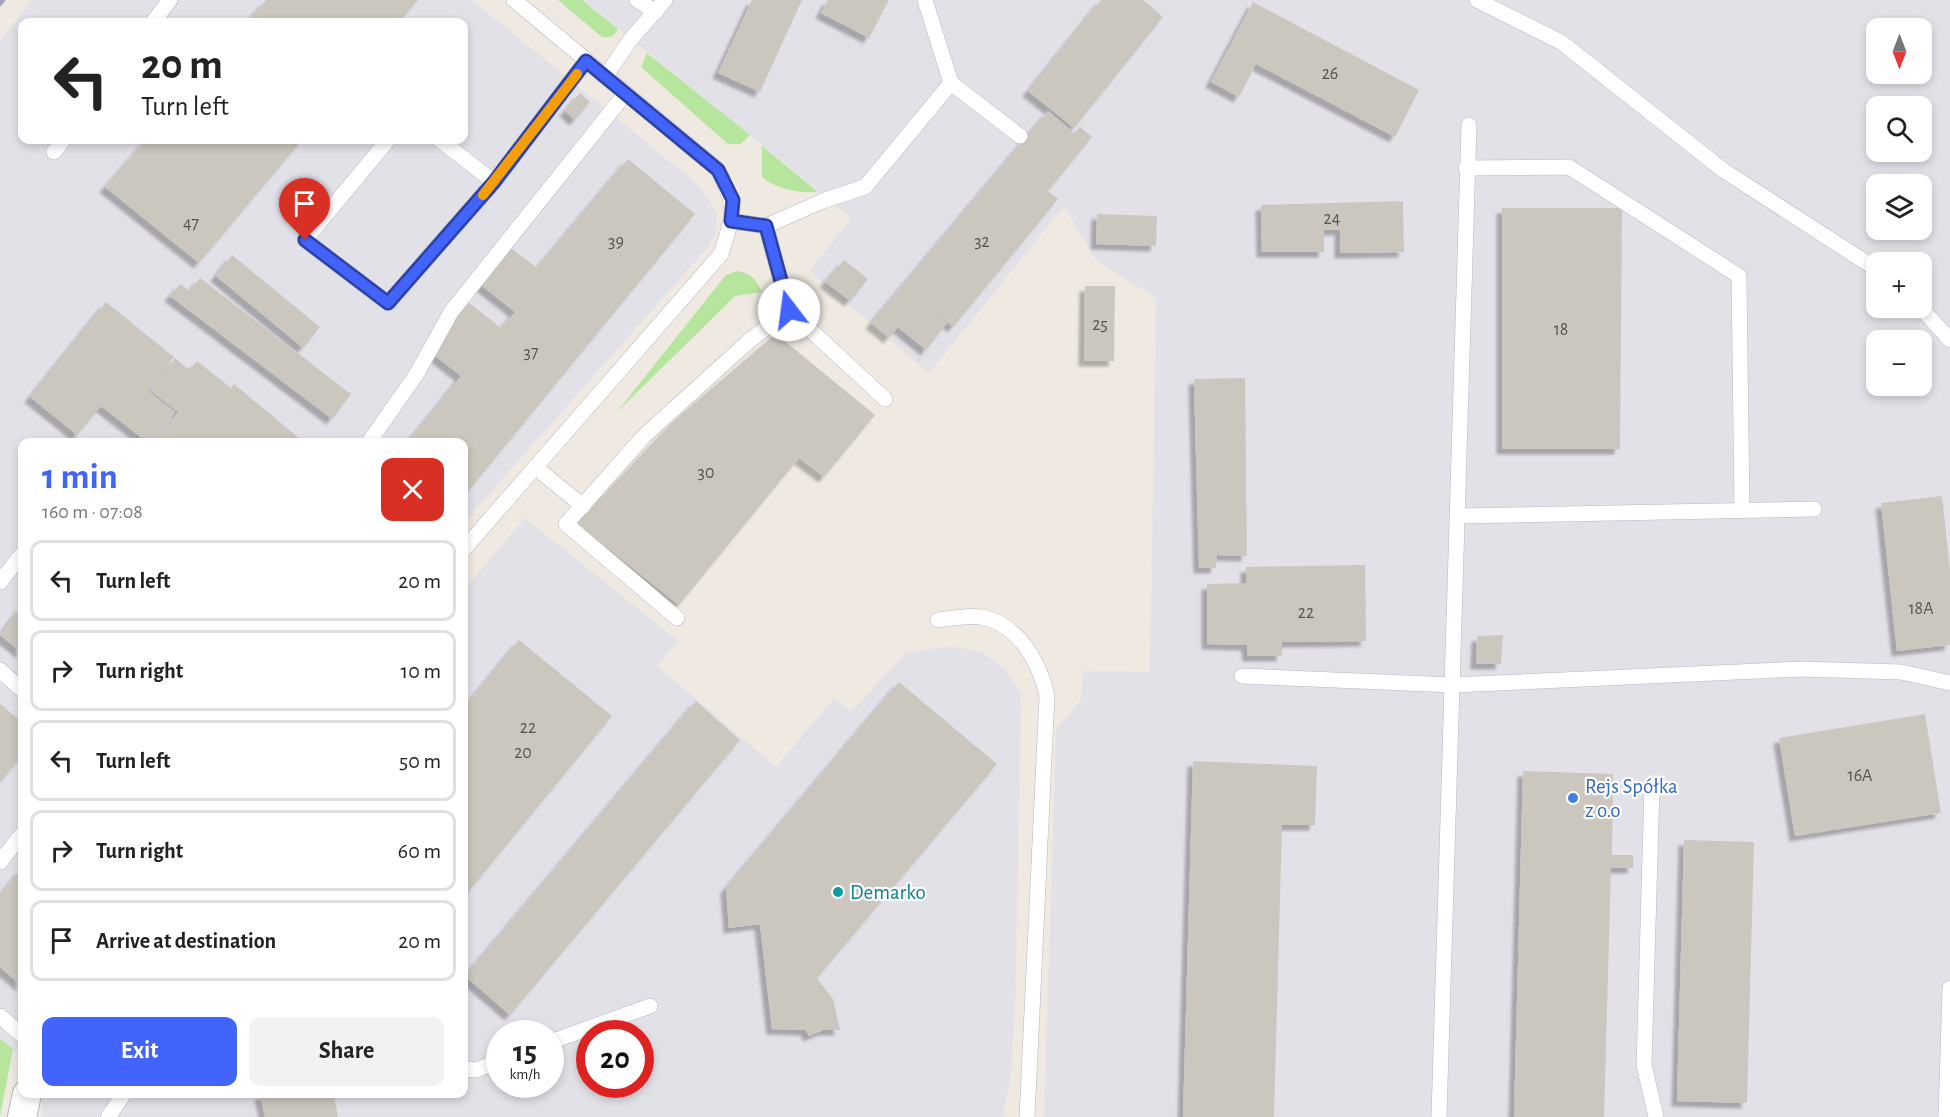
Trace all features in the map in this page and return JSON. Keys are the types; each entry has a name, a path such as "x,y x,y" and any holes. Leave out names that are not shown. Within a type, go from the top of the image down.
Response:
{"street":[{"path":"22,1117 26,1098"}],"lane":[{"path":"156,18 170,0"},
{"path":"468,544 721,254 731,221 733,200 718,170 514,0"},
{"path":"605,76 631,39 661,6 637,0"},
{"path":"925,0 951,83 1020,136"},
{"path":"1477,0 1561,42 1724,170 1866,262"},
{"path":"385,144 305,240 388,303 494,182 586,61"},
{"path":"731,221 766,226 825,200 865,187 951,83"},
{"path":"372,438 416,375 451,312 625,94"},
{"path":"1439,1117 1469,124"},
{"path":"54,152 60,144"},
{"path":"445,144 494,182"},
{"path":"1466,168 1569,166 1738,276 1742,511"},
{"path":"766,226 789,310 885,399"},
{"path":"677,618 566,524 644,436 749,341 789,310"},
{"path":"1930,318 1950,340"},
{"path":"535,467 583,506"},
{"path":"1458,516 1814,509"},
{"path":"0,582 18,559"},
{"path":"938,620 981,617 1005,628 1020,639 1029,651 1042,674 1047,695 1027,1117"},
{"path":"1242,676 1453,685 1801,669 1901,672 1950,683"},
{"path":"0,670 18,686"},
{"path":"1652,786 1644,1065 1656,1117"},
{"path":"0,862 18,839"},
{"path":"1946,1117 1950,988"},
{"path":"564,1037 650,1006"},
{"path":"0,1016 18,1032"},
{"path":"468,1069 476,1070 486,1066"},
{"path":"108,1117 121,1098"}],"shaded area":[{"path":"32,0 472,0 691,179 709,199 717,216 717,230 709,246 468,517 468,438 18,438 18,1053 0,1039 0,41"},
{"path":"583,0 1950,0 1950,1117 1044,1117 1056,730 1081,700 1083,671 1150,672 1156,298 1096,260 1064,206 929,373 809,271 852,218"},
{"path":"525,518 678,641 657,666 776,767 834,698 851,712 906,653 952,646 984,653 1004,669 1021,693 1015,1014 1011,1072 1003,1117 43,1117 44,1098 468,1098 468,585"}],"green space":[{"path":"558,0 582,0 618,29 612,36 602,37"},
{"path":"647,53 750,135 741,144 728,144 641,67"},
{"path":"762,146 818,192 789,190 762,177"},
{"path":"736,271 752,277 762,292 735,296 617,412 725,276"},
{"path":"0,1039 13,1049 0,1116"}],"building":[{"path":"266,0 418,0 402,18 250,18"},
{"path":"752,0 802,0 760,92 718,73"},
{"path":"828,0 889,0 869,38 821,13"},
{"path":"1101,0 1143,0 1163,17 1074,128 1028,91"},
{"path":"1253,2 1419,90 1395,137 1256,64 1239,97 1211,82"},
{"path":"580,93 590,102 575,120 565,111"},
{"path":"1048,111 1074,133 1080,127 1092,137 1048,191 1058,199 953,327 906,286 947,323 926,350 898,327 889,338 871,323"},
{"path":"143,144 299,144 199,263 105,187"},
{"path":"628,159 695,214 468,491 468,438 411,438 461,376 434,355 468,302 501,328 515,312 481,285 511,248 537,268"},
{"path":"1403,201 1404,252 1340,253 1340,230 1324,230 1324,252 1262,252 1261,205"},
{"path":"1502,208 1622,208 1620,449 1502,449"},
{"path":"1097,214 1157,216 1156,246 1096,244"},
{"path":"232,255 320,327 303,348 216,276"},
{"path":"844,260 868,279 850,301 825,282"},
{"path":"200,278 351,394 332,419 170,296 180,284 190,291"},
{"path":"1085,286 1115,286 1114,361 1084,361"},
{"path":"106,302 174,357 147,390 175,412 154,438 142,438 101,406 77,435 30,397"},
{"path":"778,332 787,343 875,415 824,477 799,458 679,605 577,523 675,420"},
{"path":"175,358 189,370 197,361 231,388 234,384 299,438 158,438 178,412 150,390"},
{"path":"1245,378 1247,556 1217,555 1216,568 1199,568 1194,379"},
{"path":"1942,496 1950,570 1950,645 1897,651 1881,503"},
{"path":"1365,565 1366,641 1282,642 1282,656 1248,656 1247,645 1207,644 1207,584 1246,583 1246,567"},
{"path":"18,610 18,650 0,635"},
{"path":"1503,635 1501,664 1476,664 1477,636"},
{"path":"519,640 612,716 468,892 468,703"},
{"path":"899,682 997,764 817,978 833,999 840,1030 823,1030 809,1036 806,1030 772,1029 760,924 729,928 726,888"},
{"path":"696,701 740,740 510,1015 468,979 468,972"},
{"path":"0,704 18,719 18,761 0,783"},
{"path":"1925,714 1941,813 1795,836 1779,738"},
{"path":"1193,761 1317,766 1315,825 1282,825 1274,1117 1183,1117"},
{"path":"1523,771 1613,774 1612,855 1633,855 1633,868 1611,868 1604,1117 1514,1117"},
{"path":"1684,840 1754,842 1747,1103 1677,1101"},
{"path":"18,873 18,983 0,967 0,895"},
{"path":"261,1098 335,1098 338,1117 265,1117"}],"railway":[{"path":"0,4 3,0"}],"slow traffic":[{"path":"483,195 577,74"}],"place":[{"name":"Rejs Spółka z o.o","path":"1573,798"},
{"name":"Demarko","path":"838,892"}],"route":[{"path":"305,240 388,303 494,182 586,61 718,170 733,200 731,221 766,226 789,310"}]}
